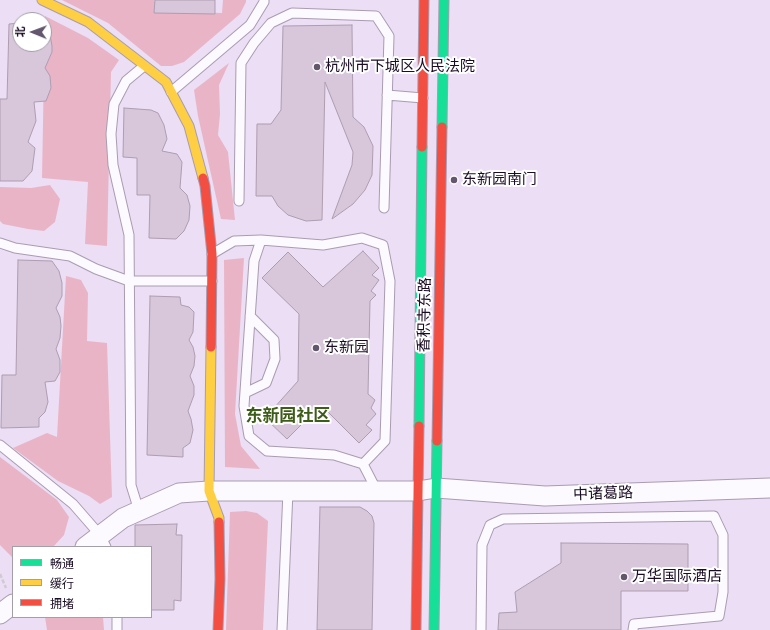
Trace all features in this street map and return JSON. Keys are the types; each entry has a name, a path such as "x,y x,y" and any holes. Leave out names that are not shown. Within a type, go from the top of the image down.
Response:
{"main road":[{"path":"42,0 88,22 166,82 189,126 206,186 212,254 209,491 219,518 220,579 218,630"},
{"name":"香积寺东路","path":"416,630 427,489 444,0"},
{"name":"香积寺东路","path":"422,1 427,489 434,630"}],"street":[{"name":"中诸葛路","path":"88,546 103,541 123,518 179,493 209,491 377,491 427,489 545,496 770,488"},
{"path":"0,614 12,605"}],"lane":[{"path":"171,92 250,24 264,0"},
{"path":"239,201 241,63 254,43 271,23 292,13 376,16 389,36 384,208"},
{"path":"139,511 131,485 129,235 113,165 112,134 114,104 126,80 144,66"},
{"path":"387,95 423,98"},
{"path":"212,254 234,241 261,240 323,245 362,238 383,245 390,281 385,441 363,464"},
{"path":"261,240 254,261 244,406 249,436 267,451 334,455 363,464 377,491"},
{"path":"0,243 15,248 70,256 96,269 129,280 212,281"},
{"path":"245,393 266,383 275,359 274,340 250,316"},
{"path":"0,445 73,504 103,541"},
{"path":"282,630 288,491"},
{"path":"481,630 482,545 490,525 503,519 714,516 723,535 723,592 719,616 634,624 633,630"},
{"path":"117,618 117,630"}],"shaded area":[{"path":"62,0 154,0 160,11 222,13 223,0 246,0 246,2 240,14 184,62 172,66 161,66 108,23"},
{"path":"52,20 88,38 119,60 111,72 107,246 85,244 88,182 42,178 44,52 52,52"},
{"path":"229,63 219,85 220,114 218,135 228,152 235,220 221,219 198,116 194,90"},
{"path":"50,185 60,199 55,222 44,231 3,224 0,221 0,187 31,188"},
{"path":"244,258 235,414 241,446 260,469 225,467 224,260"},
{"path":"66,276 81,280 88,293 87,341 107,343 112,497 100,504 89,496 58,481 13,448 47,433 57,437"},
{"path":"0,457 57,500 69,517 64,535 54,546 12,546 12,557 0,545"},
{"path":"246,511 257,513 268,521 263,630 226,630 230,512"},
{"path":"45,618 103,618 104,630 47,630"}],"building":[{"path":"155,0 215,0 215,14 154,13"},
{"path":"9,24 12,24 12,52 52,52 45,68 50,76 51,88 46,101 34,102 36,121 28,142 35,148 32,171 23,181 0,181 0,99 7,99"},
{"path":"352,25 353,117 364,127 373,146 372,175 365,190 353,204 332,219 352,165 353,152 325,82 322,220 306,221 288,215 278,206 272,196 256,196 257,124 271,124 281,110 283,26"},
{"path":"124,108 151,110 158,113 164,125 167,139 162,151 177,154 182,162 180,188 187,195 190,206 189,220 184,231 176,239 149,238 150,195 137,195 137,158 123,157"},
{"name":"东新园","path":"363,251 379,268 372,275 379,280 371,291 376,295 370,301 368,394 375,400 371,408 376,414 366,425 372,430 359,443 321,405 287,439 265,418 298,381 299,314 262,278 288,252 323,287"},
{"path":"18,260 52,261 59,271 62,283 62,296 56,308 60,317 61,326 60,338 56,349 60,360 60,372 55,381 45,382 48,402 45,412 39,418 39,427 1,428 2,375 16,375"},
{"path":"150,296 180,297 181,305 189,307 194,312 193,332 189,340 193,347 195,356 194,366 190,376 194,386 194,395 188,411 193,430 190,443 183,448 183,457 147,455"},
{"path":"320,507 360,507 372,516 374,523 372,630 317,630"},
{"path":"177,524 176,535 182,535 181,601 174,600 174,610 152,610 152,546 135,546 135,525"},
{"name":"万华国际酒店","path":"561,543 688,544 688,591 621,591 621,630 498,630 499,613 517,612 515,592 561,563"}],"traffic: fast":[{"path":"442,127 444,0"},
{"path":"419,426 422,147"},
{"path":"434,630 437,441"}],"traffic: slow":[{"path":"42,0 88,22 166,82 189,126 203,178"},
{"path":"211,347 209,491 219,518 219,522"}],"traffic: jam":[{"path":"422,147 424,0"},
{"path":"437,441 442,127"},
{"path":"203,178 212,254 211,347"},
{"path":"416,630 419,426"},
{"path":"218,630 220,579 219,522"}],"place":[{"name":"杭州市下城区人民法院","path":"317,67"},
{"name":"东新园南门","path":"454,180"},
{"name":"东新园","path":"316,348"},
{"name":"万华国际酒店","path":"624,577"}],"district":[{"name":"东新园社区","path":"288,416"}]}
